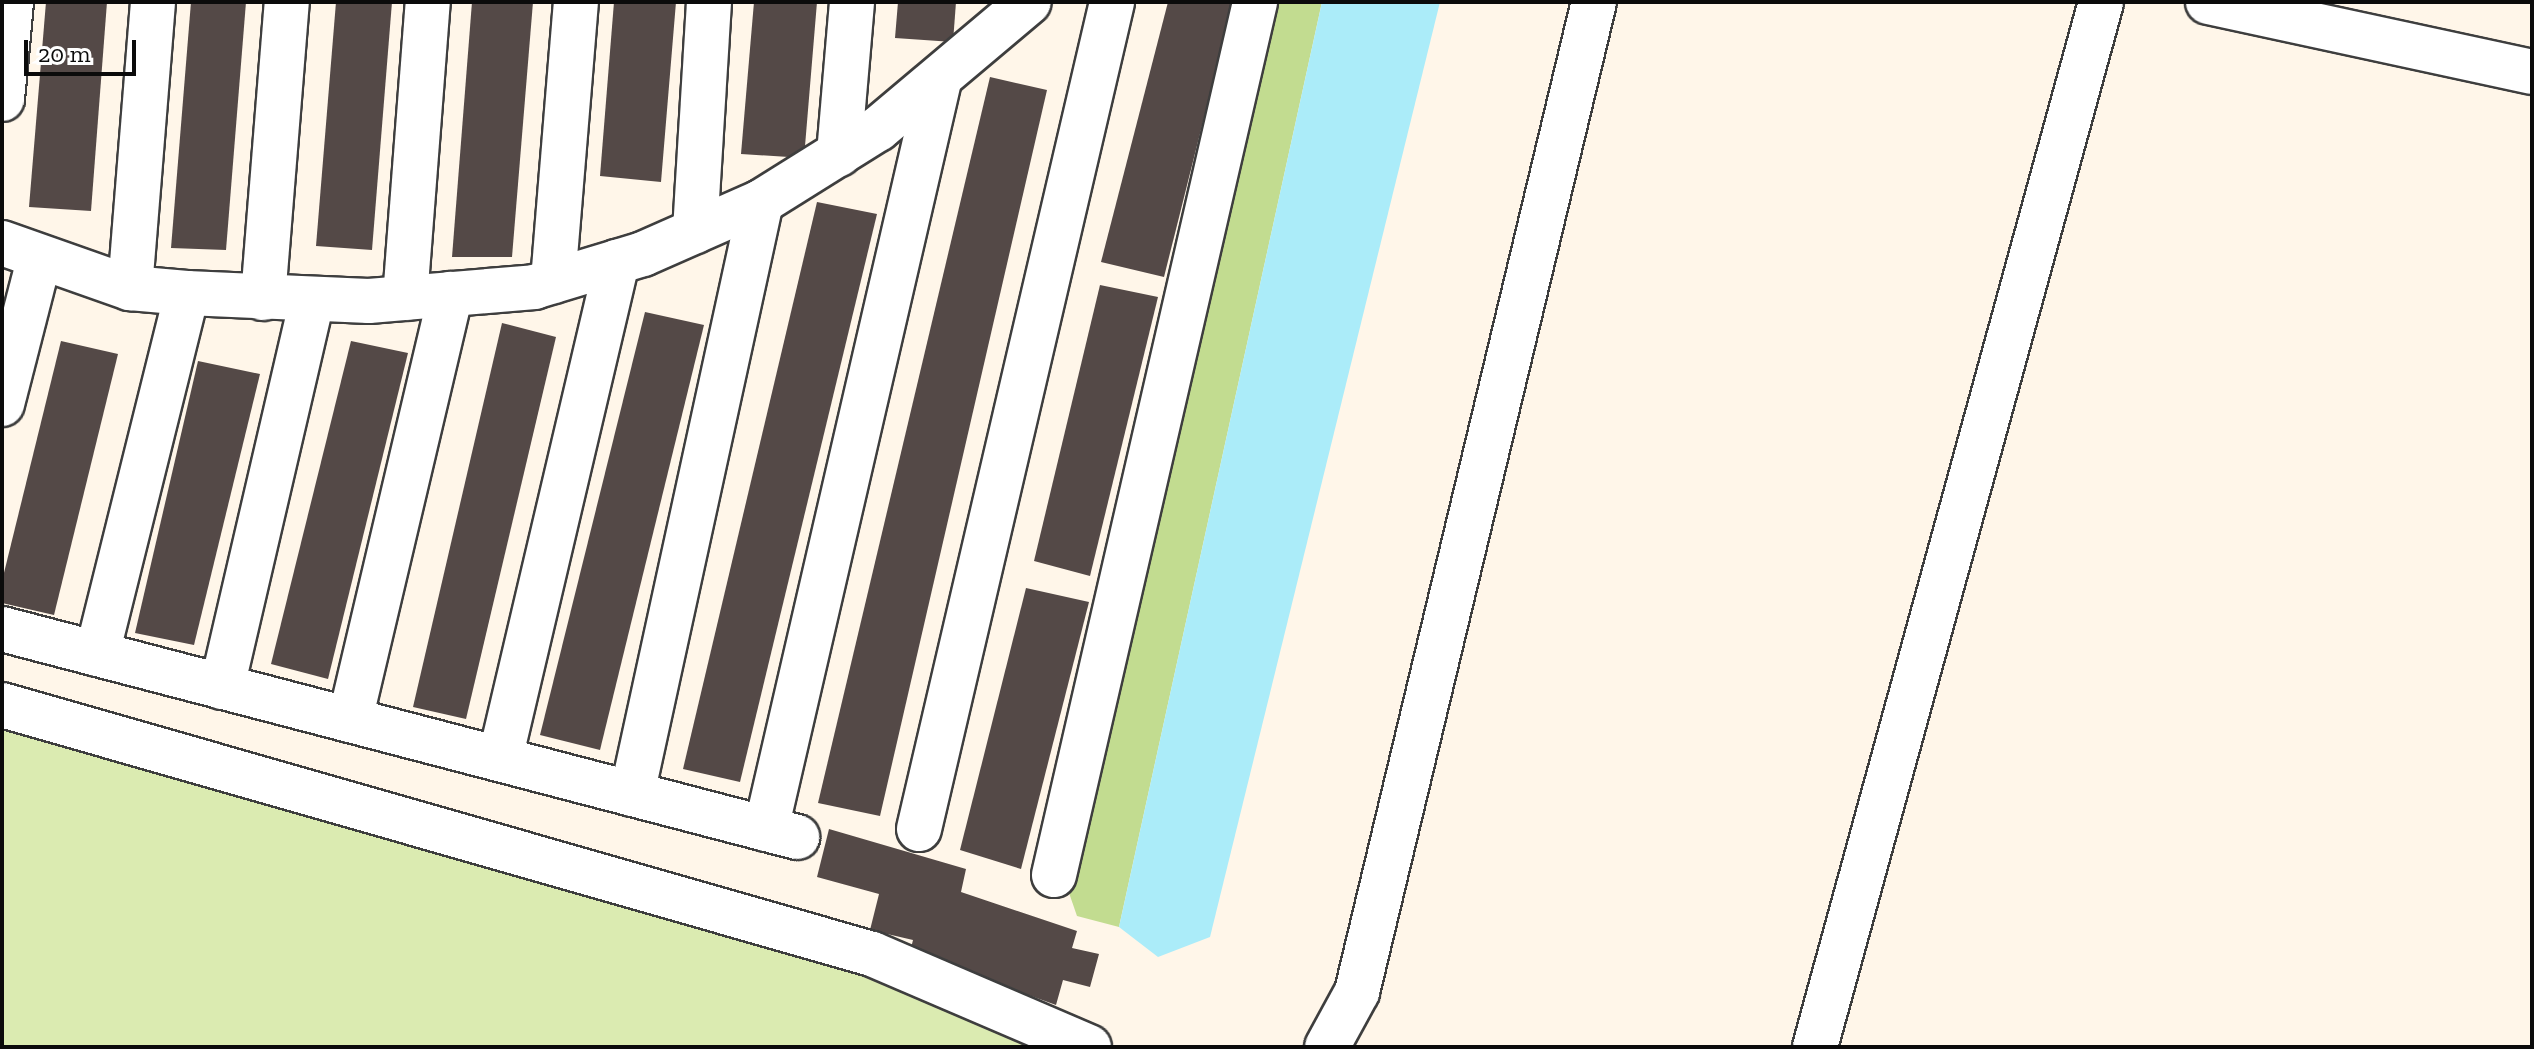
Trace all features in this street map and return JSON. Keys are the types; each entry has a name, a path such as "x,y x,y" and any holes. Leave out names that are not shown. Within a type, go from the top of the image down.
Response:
{"street":[{"path":"2,99 11,2"},
{"path":"130,288 153,2"},
{"path":"263,298 287,2"},
{"path":"405,298 428,2"},
{"path":"553,281 576,2"},
{"path":"695,231 709,2"},
{"path":"839,154 852,2"},
{"path":"2,404 21,251 130,288 263,298 405,298 553,281 617,262 761,202 839,154 939,81 996,18 1029,2"},
{"path":"919,829 1112,2"},
{"path":"1054,875 1255,2"},
{"path":"1327,1047 1357,992 1594,2"},
{"path":"1815,1047 2101,2"},
{"path":"2208,2 2532,72"},
{"path":"2,629 782,833 939,81"},
{"path":"632,794 761,202"},
{"path":"500,759 617,262"},
{"path":"97,654 187,293"},
{"path":"350,720 451,294"},
{"path":"222,687 312,299"},
{"path":"2,705 872,954 1075,1039"}],"green space":[{"path":"1269,2 1322,2 1119,927 1077,916 1068,890"},
{"path":"2,727 818,955 1057,1047 2,1047"}],"water":[{"path":"1322,2 1440,2 1210,937 1158,957 1119,927"}],"building":[{"path":"46,2 107,2 91,211 29,207"},
{"path":"191,2 246,2 226,250 171,248"},
{"path":"336,2 392,2 372,250 316,246"},
{"path":"472,2 533,2 512,257 452,257"},
{"path":"614,2 676,2 661,182 600,176"},
{"path":"754,2 817,2 804,158 741,154"},
{"path":"898,2 956,2 953,42 895,38"},
{"path":"1168,2 1233,2 1164,277 1101,262"},
{"path":"990,77 1047,90 880,816 818,803"},
{"path":"817,202 877,214 740,782 683,769"},
{"path":"1100,285 1158,297 1090,576 1034,561"},
{"path":"645,312 704,325 600,750 540,735"},
{"path":"502,323 556,337 466,719 413,707"},
{"path":"61,341 118,354 54,615 2,603 2,581"},
{"path":"351,341 408,353 328,679 271,664"},
{"path":"198,361 260,374 194,645 135,633"},
{"path":"1026,588 1089,602 1021,869 960,850"},
{"path":"829,829 966,869 961,892 1077,931 1072,948 1099,954 1090,987 1063,980 1056,1005 910,952 913,940 870,930 879,894 817,877"}]}
